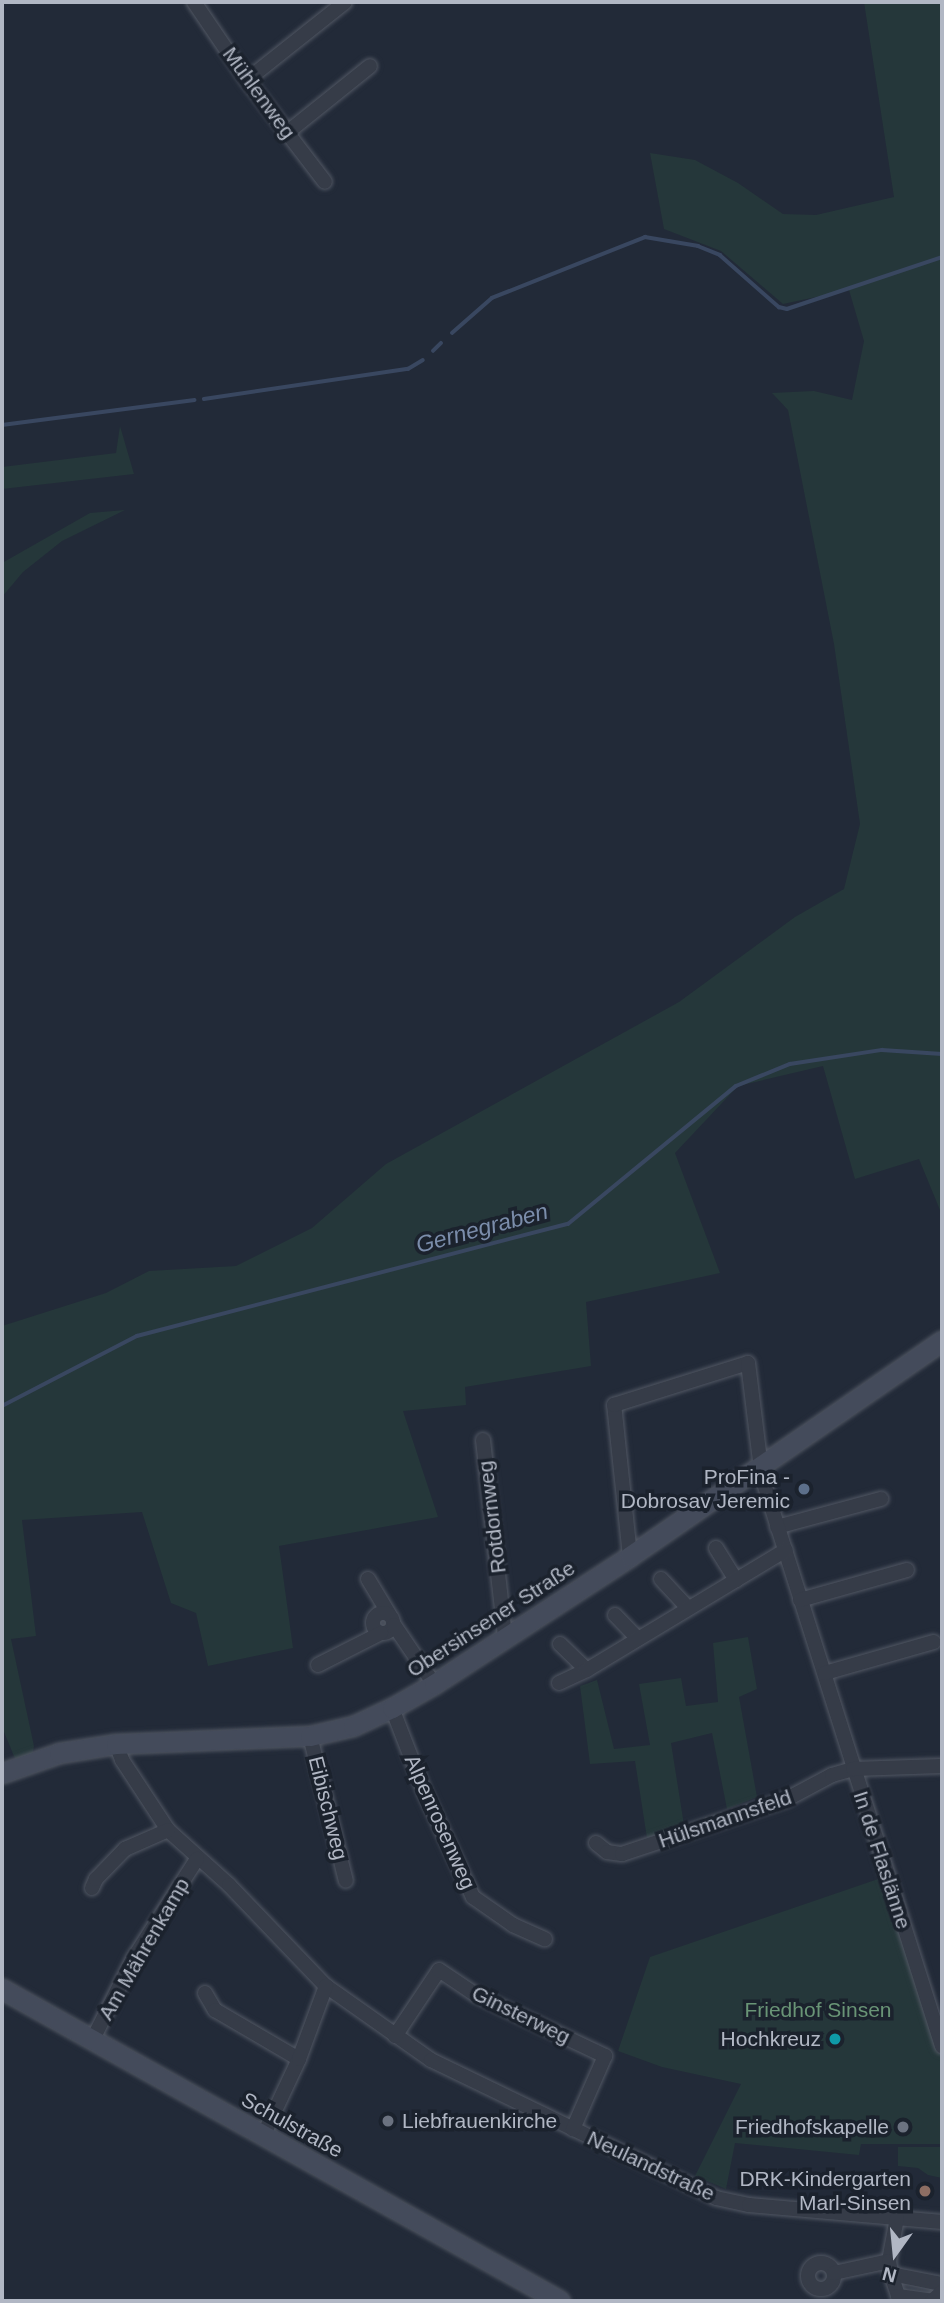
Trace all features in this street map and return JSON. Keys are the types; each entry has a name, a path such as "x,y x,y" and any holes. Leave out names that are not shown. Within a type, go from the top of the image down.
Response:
{"street":[{"name":"Mühlenweg","path":"194,2 247,80 325,183"},
{"path":"247,80 345,2"},
{"path":"288,132 370,66"},
{"name":"Obersinsener Straße","path":"2,1773 59,1753 116,1744 310,1736 353,1726 434,1684 630,1556 942,1340"},
{"name":"In de Flaslänne","path":"630,1556 614,1405 748,1363 759,1466 942,2046"},
{"name":"Rotdornweg","path":"483,1440 505,1637"},
{"path":"777,1527 881,1499"},
{"path":"716,1548 736,1580"},
{"path":"559,1683 587,1670 786,1550"},
{"path":"800,1600 907,1570"},
{"path":"368,1579 388,1624 434,1684"},
{"path":"661,1579 688,1608"},
{"path":"615,1615 638,1639"},
{"path":"318,1665 388,1624"},
{"path":"825,1673 934,1642"},
{"path":"560,1644 587,1670"},
{"name":"Alpenrosenweg","path":"392,1708 424,1791 473,1897 513,1925 545,1939"},
{"name":"Eibischweg","path":"310,1736 346,1881"},
{"name":"Neulandstraße","path":"116,1744 122,1759 168,1830 197,1859 229,1885 326,1986 431,2060 716,2198 749,2205 942,2222"},
{"name":"Hülsmannsfeld","path":"596,1843 607,1852 622,1854 787,1799 832,1775 853,1769 942,1766"},
{"path":"92,1888 96,1879 125,1849 168,1830"},
{"name":"Am Mährenkamp","path":"93,2039 133,1959 197,1859"},
{"name":"Ginsterweg","path":"395,2036 439,1970 476,1995 605,2056 573,2129"},
{"path":"263,2136 299,2059 326,1986"},
{"name":"Schulstraße","path":"2,1989 560,2301"},
{"path":"205,1993 215,2010 299,2059"},
{"path":"897,2218 890,2267 898,2296 932,2301 942,2292"},
{"path":"834,2273 890,2267 942,2284"}],"green space":[{"path":"864,2 942,2 942,1215 919,1159 855,1179 823,1066 738,1086 675,1153 720,1273 586,1302 591,1366 465,1387 466,1405 403,1411 438,1517 279,1546 293,1648 208,1666 196,1613 171,1603 142,1512 22,1520 36,1636 11,1639 34,1746 32,1756 16,1761 2,1727 2,1326 106,1293 149,1271 236,1266 312,1228 386,1164 679,1002 795,917 844,889 860,824 834,644 788,410 772,393 814,391 852,400 864,341 849,290 783,304 721,251 664,229 650,153 695,160 738,183 783,214 816,215 894,197"},
{"path":"120,426 134,474 2,489 2,467 116,453"},
{"path":"125,510 62,541 23,572 2,597 2,563 90,513"},
{"path":"748,1637 757,1689 739,1697 757,1797 727,1809 712,1733 671,1743 684,1825 647,1838 635,1761 590,1764 580,1686 597,1680 614,1749 650,1745 639,1684 681,1678 686,1706 718,1702 713,1643"},
{"name":"Friedhof Sinsen","path":"884,1877 942,2053 942,2144 861,2144 859,2155 735,2143 726,2189 695,2176 741,2084 662,2067 618,2051 650,1957"},
{"path":"898,2147 942,2147 942,2178 928,2175 918,2168 898,2166"}],"waterway":[{"path":"452,333 492,298 645,237 698,246 720,255 779,307 787,309 942,257"},
{"path":"433,351 441,343"},
{"path":"204,399 408,369 423,360"},
{"path":"2,425 194,400"},
{"name":"Gernegraben","path":"2,1406 137,1336 568,1224 736,1086 790,1064 882,1050 942,1054"}],"place":[{"name":"ProFina - Dobrosav Jeremic","path":"804,1489"},
{"name":"Hochkreuz","path":"835,2039"},
{"name":"Liebfrauenkirche","path":"388,2121"},
{"name":"Friedhofskapelle","path":"903,2127"},
{"name":"DRK-Kindergarten Marl-Sinsen","path":"925,2191"}]}
